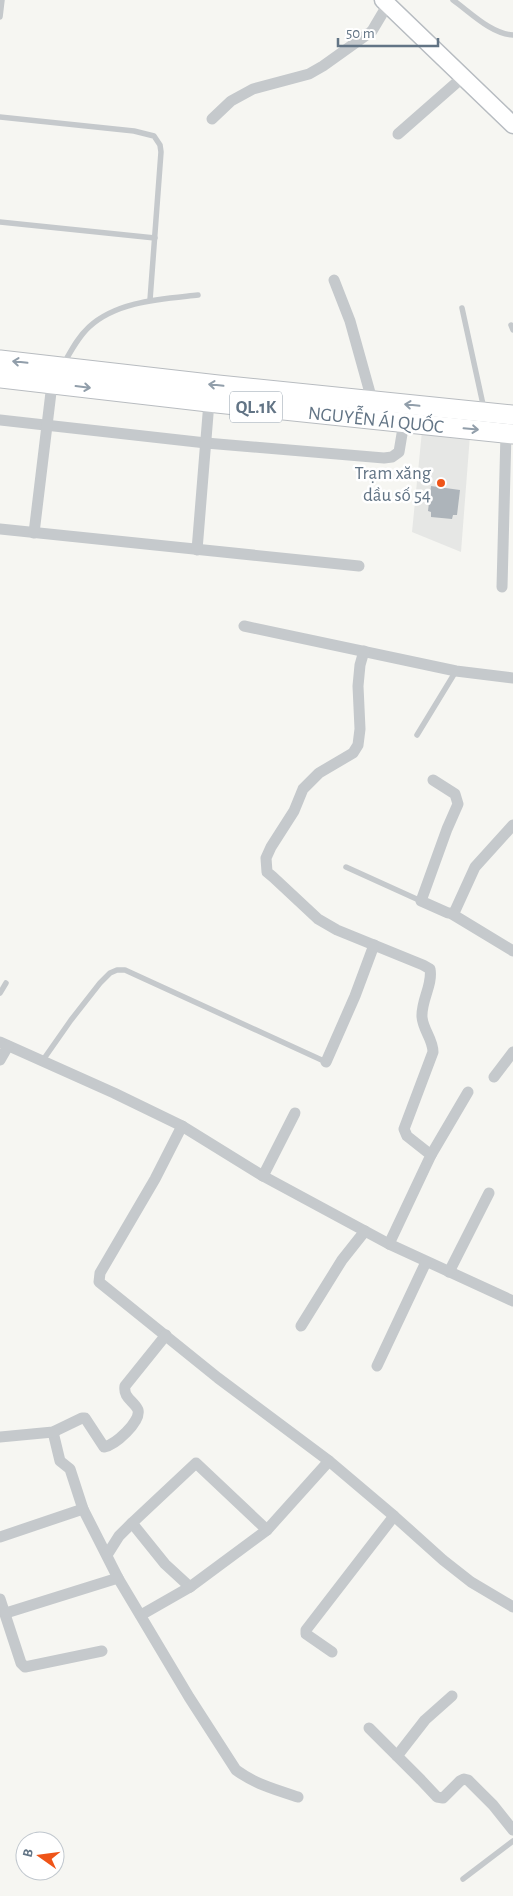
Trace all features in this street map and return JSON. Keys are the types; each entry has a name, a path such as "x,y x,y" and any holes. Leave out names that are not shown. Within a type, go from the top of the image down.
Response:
{"main road":[{"name":"NGUYỄN ÁI QUỐC","path":"0,360 218,385 485,412 511,427"},
{"name":"NGUYỄN ÁI QUỐC","path":"0,378 439,426 511,427"},
{"path":"439,426 442,408"}],"street":[{"path":"212,118 232,101 254,89 309,74 323,66 372,31 385,2 513,125"},
{"path":"398,134 463,76"},
{"path":"334,280 350,322 372,400"},
{"path":"34,534 52,384"},
{"path":"198,550 209,402"},
{"path":"0,420 206,443 388,458 399,452 404,422"},
{"path":"502,587 511,427"},
{"path":"0,529 360,566"},
{"path":"244,626 456,671 513,678"},
{"path":"364,651 360,665 358,686 360,729 358,745 353,753 319,773 303,789 294,811 271,847 266,858 266,866 267,872 318,919 337,930 429,968 431,972 430,981 424,997 422,1018 433,1044 433,1052 404,1129 407,1136 431,1155"},
{"path":"433,780 455,794 458,804 420,901 452,914 513,951"},
{"path":"452,914 455,912 474,868 513,825"},
{"path":"326,1062 356,996 374,945"},
{"path":"0,1060 4,1044 43,1060 182,1126 263,1176 389,1244 513,1301"},
{"path":"494,1077 513,1052"},
{"path":"389,1244 431,1155 468,1092"},
{"path":"263,1176 295,1113"},
{"path":"182,1126 99,1277 99,1282 218,1378 329,1461 471,1582 513,1607"},
{"path":"449,1272 490,1193"},
{"path":"301,1326 342,1260 365,1231"},
{"path":"377,1366 426,1262"},
{"path":"0,1437 53,1432 85,1418 104,1447 110,1446 123,1437 135,1422 138,1413 137,1408 126,1396 125,1386 166,1335"},
{"path":"53,1432 60,1461 70,1469 83,1509 118,1578 189,1697 236,1770 262,1785 298,1797"},
{"path":"141,1615 190,1586 267,1530 329,1461"},
{"path":"107,1555 119,1536 132,1522 196,1463 267,1530"},
{"path":"0,1537 83,1509"},
{"path":"332,1652 306,1634 306,1630 394,1516"},
{"path":"132,1522 165,1564 190,1586"},
{"path":"6,1613 118,1578"},
{"path":"0,1599 21,1663 25,1667 102,1651"},
{"path":"397,1756 424,1720 452,1696"},
{"path":"369,1728 438,1798 443,1798 460,1781 468,1780 493,1805 513,1830"}],"lane":[{"path":"0,17 2,0"},
{"path":"453,0 489,26 505,34 513,35"},
{"path":"0,116 134,131 154,136 161,152 150,300"},
{"path":"0,222 155,238"},
{"path":"62,367 79,337 90,325 117,310 131,304 150,300 198,295"},
{"path":"462,308 485,412"},
{"path":"417,735 456,671"},
{"path":"346,867 420,901"},
{"path":"43,1060 100,983 110,973 117,970 125,970 326,1062"},
{"path":"0,993 6,983"},
{"path":"463,1880 513,1842"}],"shaded area":[{"name":"Trạm xăng dầu số 54","path":"422,431 470,435 461,552 412,532"}],"building":[{"path":"431,486 460,490 457,515 453,515 452,519 431,517 431,512 428,511"}],"place":[{"name":"Trạm xăng dầu số 54","path":"441,483"}]}
